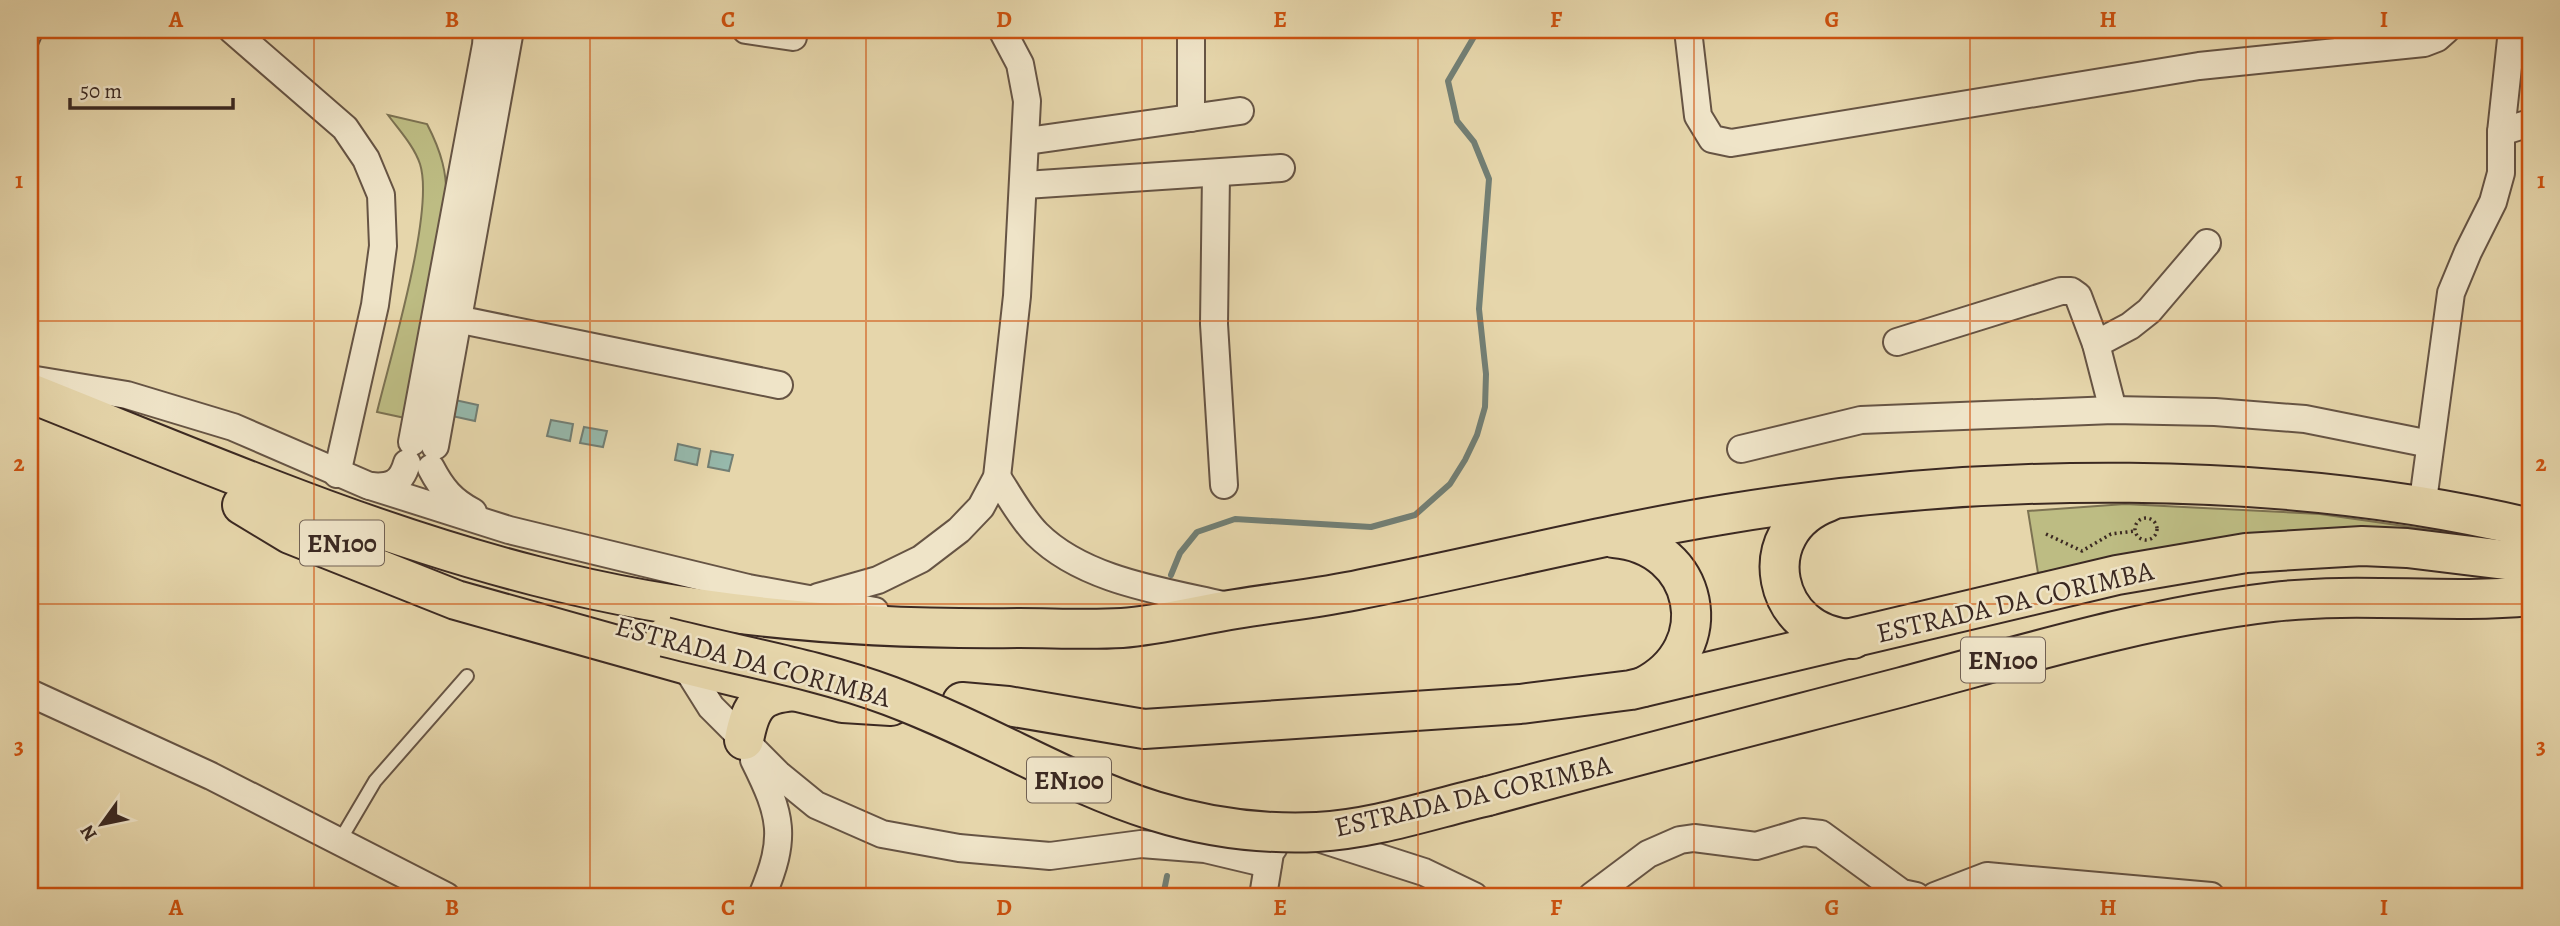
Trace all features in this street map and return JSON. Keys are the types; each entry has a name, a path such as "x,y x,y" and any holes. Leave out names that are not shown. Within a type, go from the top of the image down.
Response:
{"main road":[{"name":"ESTRADA DA CORIMBA","path":"30,393 310,503 424,544 536,576 721,614 790,622 970,629 1122,628 1354,591 1601,539"},
{"name":"ESTRADA DA CORIMBA","path":"30,420 378,557 798,691 843,703 891,706"},
{"name":"EN100","path":"1601,539 1727,514 1837,500 2018,484 2184,484 2300,493 2422,508 2530,528"},
{"path":"1837,500 1806,514 1790,531 1781,553 1781,583 1792,609 1808,626 1829,636 1864,637"},
{"path":"1601,539 1626,539 1660,553 1678,572 1689,599 1690,631 1681,654 1655,681 1631,690"},
{"name":"ESTRADA DA CORIMBA","path":"962,702 1008,706 1144,729 1273,718 1520,704 1631,690 2117,575 2281,549 2407,548 2530,563"},
{"name":"ESTRADA DA CORIMBA","path":"674,651 889,696 1101,794 1150,812 1205,826 1260,832 1319,832 1376,824 2055,646 2188,616 2273,603 2350,596 2501,599 2530,596"},
{"name":"EN100","path":"744,740 748,717 759,700 777,692 798,691"}],"street":[{"path":"232,30 345,128 366,159 382,195 383,246 375,305 337,474"},
{"path":"367,485 385,488 394,484 421,455 446,316 487,30"},
{"path":"446,316 510,30"},
{"path":"746,30 793,37"},
{"path":"721,614 811,598 878,580 921,559 959,530 981,507 996,477 1017,296 1027,141 1027,101 1020,64 1002,30"},
{"path":"1191,30 1191,118"},
{"path":"1688,30 1698,116 1712,139 1731,143 2199,66 2424,43 2437,38 2446,30"},
{"path":"2422,508 2451,293 2493,202 2501,173 2501,132 2512,30"},
{"path":"1027,141 1240,111"},
{"path":"2501,132 2530,122"},
{"path":"1025,185 1281,168"},
{"path":"1216,174 1214,324 1224,485"},
{"path":"2096,344 2130,326 2150,311 2207,243"},
{"path":"1897,342 2061,290 2071,291 2078,296 2096,344 2113,410"},
{"path":"446,316 779,385"},
{"path":"30,379 127,395 233,427 337,474 509,530 747,588 970,629"},
{"path":"1741,449 1861,420 2113,410 2215,412 2305,419 2430,444"},
{"path":"421,455 455,502 509,530"},
{"path":"996,477 1036,533 1060,552 1085,565 1140,585 1237,609"},
{"path":"674,651 710,707 778,775 816,804 882,834 959,848 1050,856 1141,844 1167,846 1205,849 1268,864"},
{"path":"30,693 211,776 446,896"},
{"path":"744,740 775,802 780,839 762,896"},
{"path":"1592,896 1648,854 1680,840 1694,838 1756,846 1803,832 1821,834 1902,892 1916,896"},
{"path":"1263,896 1268,864 1276,845 1307,834 1424,873 1474,896"},
{"path":"1935,896 1987,876 2211,896"}],"lane":[{"path":"30,46 37,30"},
{"path":"339,842 375,781 467,677"}],"path":[{"path":"2146,517 2153,519 2158,528 2154,537 2147,540 2140,538 2135,531 2136,524 2146,517"},
{"path":"2046,534 2082,551 2111,534 2135,531"}],"shaded area":[{"path":"388,115 427,124 440,153 446,183 446,204 405,418 377,412 409,285 423,186 417,157"},
{"path":"455,400 478,405 475,421 452,416"},
{"path":"551,420 573,424 570,441 547,436"},
{"path":"584,427 607,431 603,447 580,443"},
{"path":"678,444 700,449 697,465 675,460"},
{"path":"711,451 733,455 729,471 708,467"},
{"path":"2125,504 2320,514 2516,542 2135,555 2038,573 2028,511"}],"waterway":[{"path":"1171,575 1180,553 1197,532 1235,519 1371,527 1415,515 1450,484 1465,460 1477,435 1485,407 1486,374 1479,309 1489,179 1474,142 1457,121 1448,81 1478,30"},
{"path":"1163,896 1167,876"}]}
